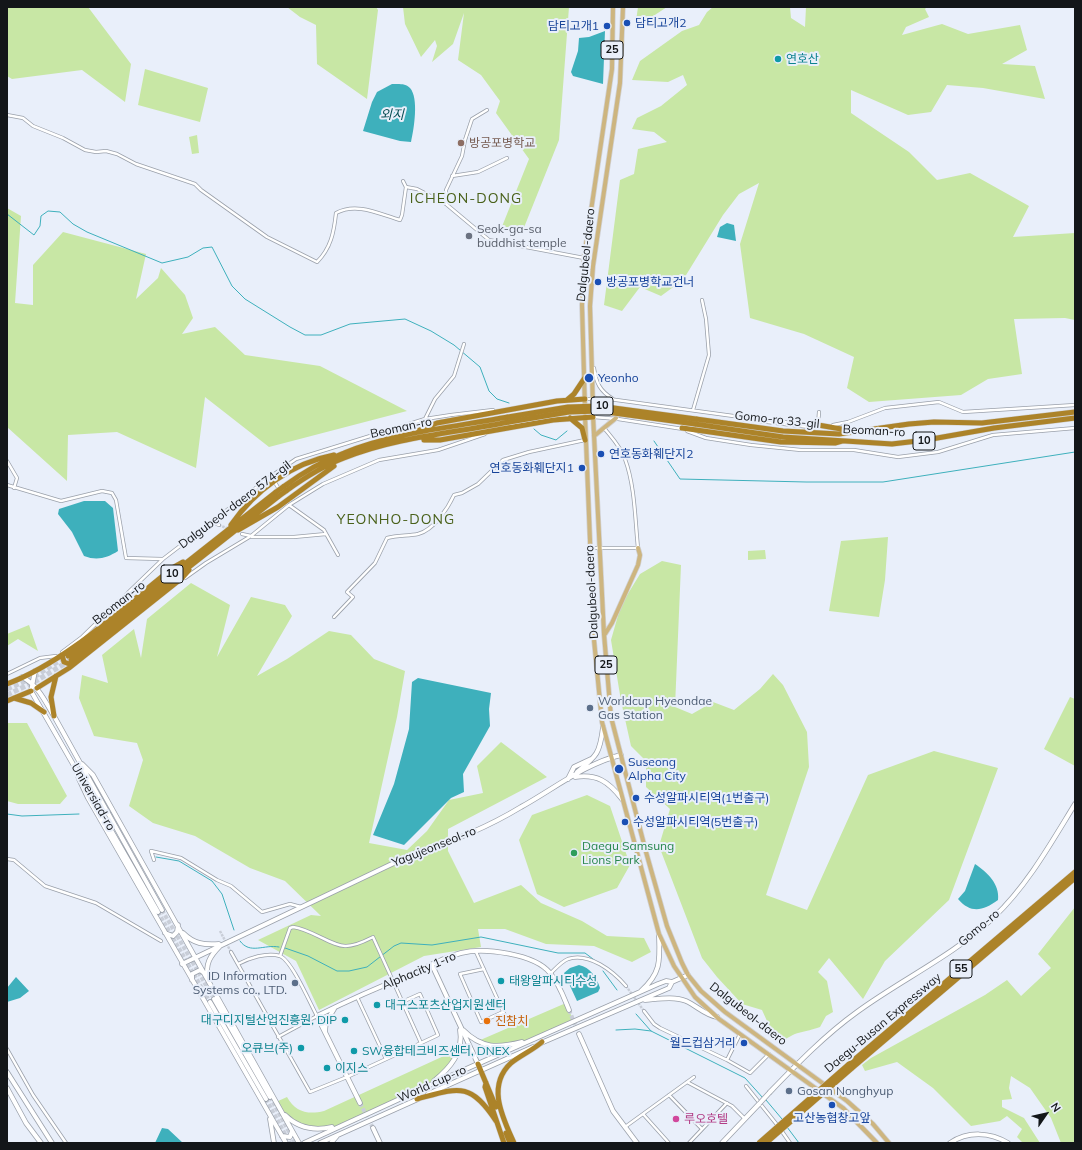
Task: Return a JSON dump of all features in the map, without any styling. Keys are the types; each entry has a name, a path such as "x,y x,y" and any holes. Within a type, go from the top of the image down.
{"highway":[{"path":"567,400 574,394 584,379"},
{"path":"406,438 437,423 567,400 585,399"},
{"name":"Beoman-ro","path":"68,659 308,470 344,455 406,438 508,419 595,411 797,432 839,434 909,424 934,422 982,423 1072,415"},
{"name":"Beoman-ro","path":"695,422 778,436 892,444 909,443 1072,415"},
{"path":"406,438 440,440 570,418 593,417"},
{"path":"570,418 582,428 585,440"},
{"path":"818,425 859,432"},
{"path":"682,428 781,442 835,443 844,440"},
{"path":"229,532 238,514 273,478 322,457 344,455"},
{"path":"229,532 250,525 287,504 344,455"},
{"path":"7,684 35,671 68,659 155,600 182,578 198,557"},
{"path":"37,688 56,676 68,659 174,567 198,557"},
{"path":"54,716 52,698 56,676"},
{"path":"7,701 31,691"},
{"path":"14,698 31,703 44,712"},
{"name":"Daegu-Busan Expressway","path":"766,1143 850,1067 1075,872"},
{"name":"Daegu-Busan Expressway","path":"759,1143 1075,878"},
{"path":"514,1143 499,1105 497,1094 498,1083 505,1070 511,1063 542,1042"},
{"path":"478,1064 488,1085 510,1143"},
{"path":"486,1083 485,1087 504,1143"},
{"path":"417,1099 449,1090 464,1091 481,1100 496,1121"}],"main road":[{"name":"Dalgubeol-daero","path":"613,7 612,69 584,258 582,306 585,440 597,682 603,726 610,757 659,934 681,978 695,997 717,1017 843,1108 858,1121 877,1143"},
{"name":"Dalgubeol-daero","path":"623,7 620,83 593,266 591,349 592,399 604,634 611,717 667,926 688,974 701,991 725,1012 860,1111 889,1143"},
{"path":"594,436 618,419"},
{"path":"604,634 612,623 638,565 640,555 638,548"},
{"path":"31,691 35,671"},
{"name":"Universiad-ro","path":"22,677 32,682 37,688 54,716 82,764 160,911 31,691"},
{"path":"31,691 37,688"},
{"path":"569,778 595,757 601,747 603,726"},
{"name":"Yagujeonseol-ro","path":"221,944 415,853 454,841 521,808 569,778 610,757 620,754"},
{"path":"82,764 96,780 298,1143"},
{"path":"75,766 88,798 286,1143"},
{"path":"569,778 590,776 600,778 612,786 622,799"},
{"name":"Gomo-ro","path":"796,1065 856,1012 950,952 995,917 1024,883 1075,804"},
{"path":"165,932 173,936 177,932 178,925"},
{"path":"180,930 197,943 206,945 221,944"},
{"path":"638,994 653,978 659,966 659,934"},
{"path":"182,964 221,944"},
{"path":"210,983 206,971 208,961 221,944"},
{"name":"Alphacity 1-ro","path":"317,1016 336,1006 457,954 475,951 492,952 518,957 537,963 551,973 557,982 569,1010"},
{"path":"432,965 478,1064"},
{"path":"192,981 192,974 196,971 200,970 204,973"},
{"name":"World cup-ro","path":"304,1143 430,1084 658,984 666,981 672,982 688,974"},
{"name":"World cup-ro","path":"320,1143 542,1042 656,994 669,988 672,982"},
{"path":"656,994 661,986 658,984"},
{"path":"640,1001 669,999 685,1001 710,1016 717,1017"},
{"path":"212,1000 268,1098"},
{"path":"326,1034 326,1022 336,1006"},
{"path":"317,1016 360,1103"},
{"path":"460,1025 474,1039 492,1046 502,1047 534,1039"},
{"path":"430,1084 449,1068 455,1060 460,1044 460,1025"},
{"path":"579,1034 614,1110 624,1127 637,1143"},
{"path":"722,1143 796,1065"},
{"path":"7,1072 52,1143"},
{"path":"7,1088 26,1123 41,1143"},
{"path":"279,1107 290,1120 304,1127 322,1129 338,1126"},
{"path":"269,1114 274,1143"},
{"path":"373,1128 380,1143"},
{"path":"282,1136 290,1137 292,1130"},
{"path":"331,1143 342,1132"},
{"path":"950,1143 963,1136 977,1134 993,1136 1008,1143"}],"street":[{"path":"446,204 446,190 462,156 465,140 472,120 487,110"},
{"path":"7,116 23,118 34,126 63,138 85,150 96,152 106,151 117,154 136,164 195,184 201,190 267,237 317,262 324,255 332,239 336,213 345,208 358,208 400,220 406,187 403,181"},
{"path":"452,176 478,172 507,158"},
{"path":"406,187 417,189 446,204 489,240 584,258"},
{"path":"693,410 709,355 706,319 702,300"},
{"path":"425,419 435,399 454,376 464,344"},
{"path":"591,349 596,383 605,394 615,400"},
{"name":"Gomo-ro 33-gil","path":"585,399 615,400 732,416 818,425 841,424 890,407 939,402 963,412 1075,405"},
{"path":"618,419 614,409 614,404 620,401"},
{"path":"630,420 635,417 640,406 644,404"},
{"name":"Dalgubeol-daero 574-gil","path":"7,674 40,658 56,656 82,637 163,559 303,457 425,419 451,414 518,408"},
{"path":"818,425 819,412"},
{"path":"593,417 630,420 682,428 706,438 751,445 801,450 854,450 898,457 938,452 993,435 1075,428"},
{"path":"590,548 638,548 630,482 625,459 618,446 604,428"},
{"path":"155,600 206,563 251,536 287,504 324,484 379,460 438,450 495,430"},
{"path":"334,616 353,597 347,592 375,563 387,538 403,534 420,534 435,523 448,509 454,495 462,493 478,484 503,460 529,452 585,440"},
{"path":"7,461 17,478 14,488"},
{"path":"273,478 287,504 326,534 338,555"},
{"path":"7,485 61,501 102,491 112,493 116,500 126,558 163,559"},
{"path":"212,522 219,525"},
{"path":"242,534 251,536 294,537 326,534"},
{"path":"154,860 151,851 182,858 217,880 231,886 262,912 290,904 301,907"},
{"path":"7,859 14,860 46,886 96,903 161,941"},
{"path":"280,956 290,928 293,927 318,934 340,946 358,944 373,937 392,982 421,1043"},
{"path":"475,951 507,1020"},
{"path":"231,952 310,1092 347,1077 438,1035 420,994 402,1002"},
{"path":"238,964 262,956 280,956 288,963 317,1016 278,1037"},
{"path":"551,973 563,962 581,958 612,971 626,986"},
{"path":"484,969 460,974 481,1022 503,1012"},
{"path":"357,997 386,1059"},
{"path":"644,1011 654,1024 660,1028 727,1060 750,1073 770,1054"},
{"path":"727,1060 740,1034"},
{"path":"7,1049 33,1095 66,1143"},
{"path":"624,1127 694,1077"},
{"path":"687,1082 732,1106 745,1119"},
{"path":"746,1086 790,1143"},
{"path":"669,1095 702,1129"},
{"path":"689,1143 727,1103"},
{"path":"643,1114 669,1143"}],"green space":[{"path":"7,7 88,7 131,64 125,102 82,70 12,79 7,76"},
{"path":"287,7 376,7 378,10 367,99 317,64 316,25 300,17"},
{"path":"403,7 569,7 559,140 523,230 501,229 529,159 496,113 500,101 481,75 458,60 464,13 453,44 432,62 437,46 435,40 421,57 405,24"},
{"path":"638,7 667,7 635,28"},
{"path":"713,7 790,7 791,18 805,27 806,7 927,7 925,9 929,17 906,27 902,35 942,24 968,34 1020,25 1027,50 1002,64 1035,66 1045,99 983,88 947,85 931,112 908,115 851,90 851,113 909,152 937,180 970,173 1029,206 1013,237 1075,233 1075,320 1065,318 1014,319 1022,374 988,379 961,395 869,402 847,388 854,357 804,334 750,318 740,244 759,183 739,194 723,215 683,280 661,296 640,287 622,311 604,305 620,180 634,174 638,149 667,142 654,132 632,129 637,118 661,106 687,85 683,75 668,82 632,80 640,61 682,31 699,25 707,12"},
{"path":"145,69 208,88 200,122 138,105"},
{"path":"197,135 199,153 192,154 189,137"},
{"path":"7,208 21,216 15,303 33,305 33,265 63,232 146,254 136,299 158,278 161,268 185,295 193,318 182,334 215,327 245,355 320,366 407,411 269,447 205,397 196,468 117,432 68,435 67,481 7,427"},
{"path":"888,537 885,580 879,617 829,611 841,541"},
{"path":"765,550 766,559 748,560 748,551"},
{"path":"662,561 681,565 675,707 692,714 713,702 734,710 760,689 773,674 783,685 807,732 809,767 766,895 807,910 868,775 934,751 998,768 949,900 885,961 863,999 829,958 818,972 827,981 833,1012 826,1016 820,1027 797,1033 783,1041 772,1032 762,1010 742,1004 702,958 659,846 670,809 646,787 646,761 631,746 621,701 611,640 621,605 640,574"},
{"path":"191,583 230,605 217,657 251,597 285,605 292,616 257,676 287,659 329,631 351,635 374,659 405,671 397,717 369,843 407,850 427,831 449,800 483,793 477,766 501,742 547,777 448,829 448,851 474,903 521,885 541,903 582,921 607,936 644,938 651,952 632,962 594,946 546,944 505,929 478,929 481,947 424,956 319,1010 296,961 258,940 311,915 321,916 285,881 250,868 195,836 153,823 129,806 143,760 137,743 94,736 79,698 82,675 108,683 102,655 134,629 141,658 147,619"},
{"path":"29,625 38,651 18,639 7,646 7,634"},
{"path":"1070,697 1075,699 1075,766 1044,749"},
{"path":"7,723 27,723 67,796 60,804 18,804 7,801"},
{"name":"Daegu Samsung Lions Park","path":"587,795 610,806 630,865 617,888 564,907 537,894 519,840 532,815"},
{"path":"1075,907 1075,1143 1061,1143 1051,1118 1030,1088 1011,1076 1009,1088 1012,1099 1002,1100 1002,1107 1024,1118 1040,1143 1023,1143 1017,1137 1022,1129 1007,1116 1000,1121 971,1126 933,1088 897,1062 865,1071 862,1065 871,1058 985,995 1007,980 1021,996 1051,968 1038,954"},
{"path":"566,1003 574,1022 534,1039 502,1047 478,1041"},
{"path":"459,1049 455,1060 430,1085 338,1126 319,1128 303,1125 289,1117 276,1102 287,1097 294,1106 302,1111 313,1113 324,1111"}],"water":[{"path":"605,31 603,84 573,76 571,72 578,51 579,38 589,37"},
{"name":"외지","path":"392,84 406,85 413,93 415,114 411,142 400,141 363,131 372,102 377,92"},
{"path":"727,223 734,225 736,241 717,237 720,227"},
{"path":"84,501 105,501 113,508 118,551 102,558 89,558 84,556 72,532 58,514 59,509"},
{"path":"418,678 491,693 489,709 490,726 463,774 464,792 451,798 404,845 373,835 394,784 409,729 412,682"},
{"path":"975,864 992,879 997,889 998,900 987,907 972,909 958,899 965,891"},
{"path":"579,965 590,971 597,980 600,988 598,992 577,1001 564,973 570,968"},
{"path":"16,977 29,991 20,998 7,1002 7,988"},
{"path":"162,1128 168,1129 183,1143 155,1143"}],"waterway":[{"path":"7,214 34,235 40,226 41,216 48,211 60,212 73,224 87,232 162,263 188,257 203,248 212,247 232,286 245,299 305,335 321,335 350,324 405,319 431,331 454,345 480,367 489,391 497,399 509,403"},
{"path":"534,429 541,435 556,440 567,431"},
{"path":"654,441 680,479 883,482 1075,452"},
{"path":"7,814 22,816 79,814"},
{"path":"156,857 179,861 212,881 222,894 234,930"},
{"path":"285,948 308,956 337,971 349,971 367,967 394,946 401,943 432,945 481,937 558,953 585,953 597,962"},
{"path":"240,941 244,945 253,948 273,946 279,947"},
{"path":"603,971 617,990"},
{"path":"636,1014 651,1031 745,1078 763,1098"},
{"path":"616,1030 635,1029 651,1031"},
{"path":"766,1100 782,1119"},
{"path":"787,1127 799,1143"}],"tunnel":[{"path":"219,525 229,529"},
{"path":"7,689 34,677 65,657"},
{"path":"7,695 36,681 69,661"},
{"path":"162,910 214,999"},
{"path":"158,912 210,1002"},
{"path":"220,931 231,952"},
{"path":"626,986 644,1011"},
{"path":"569,1010 579,1034"},
{"path":"270,1097 295,1143"},
{"path":"266,1099 290,1143"},
{"path":"360,1103 373,1128"}],"place":[{"name":"담티고개2","path":"627,23"},
{"name":"담티고개1","path":"607,26"},
{"name":"연호산","path":"778,59"},
{"name":"방공포병학교","path":"461,143"},
{"name":"Seok-ga-sa buddhist temple","path":"469,236"},
{"name":"방공포병학교건너","path":"598,282"},
{"name":"Yeonho","path":"589,378"},
{"name":"연호동화훼단지2","path":"601,454"},
{"name":"연호동화훼단지1","path":"582,468"},
{"name":"Worldcup Hyeondae Gas Station","path":"590,708"},
{"name":"Suseong Alpha City","path":"619,769"},
{"name":"수성알파시티역(1번출구)","path":"636,798"},
{"name":"수성알파시티역(5번출구)","path":"625,822"},
{"name":"Daegu Samsung Lions Park","path":"574,853"},
{"name":"태왕알파시티수성","path":"501,981"},
{"name":"ID Information Systems co., LTD.","path":"295,983"},
{"name":"대구스포츠산업지원센터","path":"377,1005"},
{"name":"대구디지털산업진흥원, DIP","path":"345,1020"},
{"name":"진참치","path":"487,1021"},
{"name":"월드컵삼거리","path":"744,1043"},
{"name":"오큐브(주)","path":"301,1048"},
{"name":"SW융합테크비즈센터, DNEX","path":"354,1051"},
{"name":"이지스","path":"327,1068"},
{"name":"Gosan Nonghyup","path":"789,1091"},
{"name":"고산농협창고앞","path":"832,1105"},
{"name":"루오호텔","path":"676,1119"}],"district":[{"name":"ICHEON-DONG","path":"466,199"},
{"name":"YEONHO-DONG","path":"396,520"}]}
